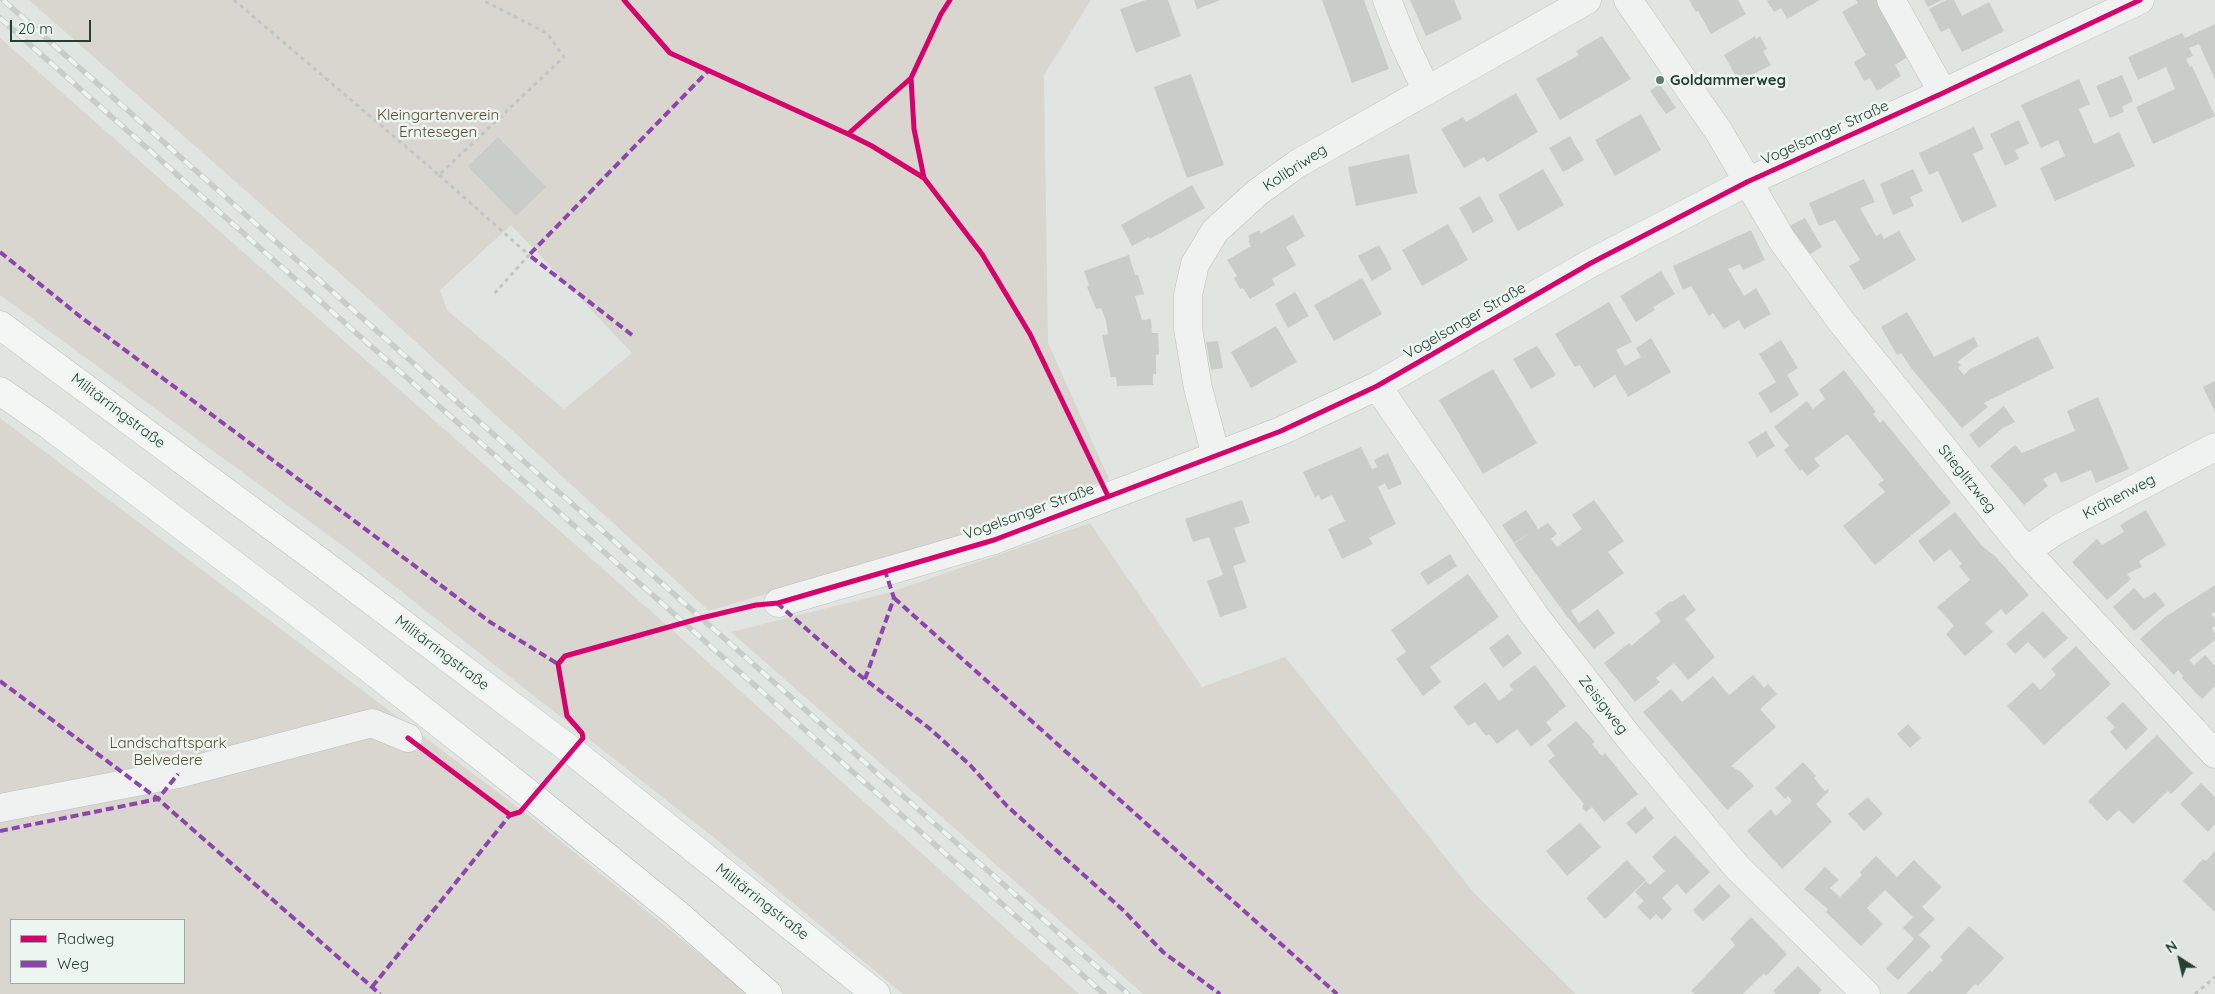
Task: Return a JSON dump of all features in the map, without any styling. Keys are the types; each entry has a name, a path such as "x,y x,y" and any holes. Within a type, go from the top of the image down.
{"main road":[{"name":"Militärringstraße","path":"0,325 316,558 572,751 876,994"},
{"path":"0,391 49,425 332,639 533,796 676,913 768,994"}],"street":[{"path":"1387,0 1426,90"},
{"name":"Kolibriweg","path":"1216,456 1198,388 1188,329 1188,295 1195,264 1216,231 1258,192 1297,164 1587,0"},
{"path":"1628,0 1719,132 1747,182"},
{"path":"1891,0 1943,93"},
{"name":"Vogelsanger Straße","path":"778,603 994,540 1281,431 1377,386 1591,263 1747,182 1943,93 2132,2"},
{"name":"Stieglitzweg","path":"1747,182 1782,240 1840,320 2026,551 2215,754"},
{"name":"Zeisigweg","path":"1377,386 1535,616 1631,740 1736,866 1866,994"},
{"name":"Krähenweg","path":"2026,551 2058,529 2215,447"},
{"path":"0,808 178,774 372,722 408,738"}],"path":[{"path":"234,0 439,175 529,255 493,295"},
{"path":"439,175 564,57 547,33 482,0"},
{"path":"2196,994 2215,977"}],"green space":[{"name":"Kleingartenverein Erntesegen","path":"29,0 1091,0 1044,75 1048,343 1109,479 991,526 709,611 370,300","holes":["511,225 632,353 564,409 447,310 440,290"]},
{"path":"0,38 662,621 1079,994 903,994 717,840 350,551 0,295"},
{"name":"Landschaftspark Belvedere","path":"0,418 528,815 749,994 0,994"},
{"path":"1090,523 1202,687 1285,657 1474,893 1576,994 1143,994 731,632 891,592"}],"building":[{"path":"1146,0 1168,0 1181,36 1136,53 1120,9"},
{"path":"1194,0 1221,0 1197,9"},
{"path":"1322,0 1364,0 1389,69 1352,83"},
{"path":"1410,0 1454,0 1462,19 1426,36"},
{"path":"1689,0 1738,0 1746,14 1711,34 1698,11 1696,12"},
{"path":"1820,0 1787,19 1781,8 1774,12 1767,1"},
{"path":"1856,0 1878,0 1909,56 1895,65 1901,76 1877,91 1870,78 1864,81 1854,62 1866,55 1842,12 1858,3"},
{"path":"1924,0 1942,0 1928,7"},
{"path":"1946,0 1954,0 1962,16 1989,2 2004,31 1962,52 1949,28 1941,32 1929,9"},
{"path":"2215,24 2215,79 2199,44 2189,48 2193,56 2186,59 2190,67 2192,66 2215,116 2153,144 2136,107 2175,89 2166,67 2138,80 2128,57 2182,33 2185,38"},
{"path":"1602,36 1631,79 1560,120 1536,79 1579,55 1576,51"},
{"path":"1755,36 1756,39 1760,36 1767,49 1763,51 1771,65 1739,82 1724,55"},
{"path":"1191,74 1224,165 1187,178 1154,87"},
{"path":"2122,75 2133,101 2122,107 2124,112 2110,118 2096,86"},
{"path":"2079,79 2090,104 2079,109 2094,144 2119,132 2135,166 2055,201 2040,168 2065,156 2058,140 2041,148 2021,105"},
{"path":"1660,84 1676,108 1666,114 1650,91"},
{"path":"1516,93 1538,132 1487,162 1484,157 1464,168 1441,129 1463,117 1466,122"},
{"path":"1641,114 1661,150 1615,176 1595,140"},
{"path":"2019,120 2029,144 2015,150 2019,159 2005,166 1990,134"},
{"path":"1974,127 1984,149 1973,154 1997,206 1962,223 1938,171 1929,175 1919,153"},
{"path":"1570,136 1584,160 1563,172 1549,148"},
{"path":"498,137 546,187 516,216 468,166"},
{"path":"1409,154 1417,193 1356,206 1348,167"},
{"path":"1543,169 1564,205 1518,231 1498,195"},
{"path":"1913,169 1923,191 1910,197 1914,206 1893,215 1880,184"},
{"path":"1864,179 1875,202 1860,208 1876,236 1881,233 1884,239 1899,231 1916,260 1864,290 1849,266 1860,260 1835,220 1819,226 1809,203"},
{"path":"1192,185 1205,208 1150,239 1149,237 1132,246 1121,225"},
{"path":"1480,196 1494,221 1473,233 1459,208"},
{"path":"1293,215 1305,236 1286,247 1296,265 1272,279 1275,285 1250,299 1243,288 1240,289 1234,278 1237,276 1227,260 1251,246 1248,236 1259,230 1261,233"},
{"path":"1805,218 1822,247 1807,256 1789,226"},
{"path":"1448,224 1468,260 1422,286 1402,250"},
{"path":"1751,230 1765,260 1743,270 1740,264 1728,269 1744,296 1756,288 1771,314 1744,329 1739,320 1724,329 1713,313 1709,316 1691,286 1683,290 1673,266"},
{"path":"1379,245 1392,269 1372,281 1358,256"},
{"path":"1129,255 1135,275 1138,275 1144,294 1135,296 1142,320 1151,319 1152,333 1158,333 1159,354 1156,355 1156,374 1153,374 1153,385 1117,386 1116,377 1111,377 1102,335 1108,334 1106,321 1101,308 1096,309 1087,287 1089,285 1084,271"},
{"path":"1661,271 1675,294 1653,307 1655,310 1636,322 1620,296"},
{"path":"1362,278 1382,314 1334,341 1314,305"},
{"path":"1295,292 1309,316 1288,328 1275,304"},
{"path":"1609,302 1632,342 1616,350 1625,366 1641,357 1636,348 1651,338 1671,372 1628,397 1615,375 1594,388 1580,365 1575,367 1555,334"},
{"path":"1907,312 1934,357 1974,337 1978,346 1957,362 1961,365 1958,368 1964,375 1970,369 2038,336 2054,368 1984,403 1988,407 1962,428 1911,368 1901,353 1897,355 1881,327"},
{"path":"1276,326 1297,362 1251,388 1231,352"},
{"path":"1781,340 1798,368 1787,375 1799,395 1771,413 1758,393 1776,382 1759,354"},
{"path":"1218,341 1223,368 1211,370 1206,342"},
{"path":"1537,346 1556,375 1531,389 1513,359"},
{"path":"1493,369 1537,443 1483,474 1439,400"},
{"path":"1844,370 1876,412 1873,414 1880,423 1883,420 1951,503 1875,565 1843,526 1885,492 1878,484 1884,480 1847,434 1814,459 1820,466 1807,476 1802,469 1800,471 1784,450 1789,446 1774,427 1807,401 1813,409 1825,399 1819,390"},
{"path":"2215,381 2215,412 2203,387"},
{"path":"2098,397 2129,469 2096,483 2091,470 2061,483 2056,472 2043,479 2048,486 2024,505 1990,466 2015,445 2022,453 2075,431 2067,411"},
{"path":"2004,406 2015,422 2003,428 1979,448 1969,435"},
{"path":"1766,431 1775,446 1757,457 1748,442"},
{"path":"1361,447 1372,469 1377,467 1374,460 1388,453 1402,484 1388,490 1385,483 1378,487 1396,524 1369,538 1373,544 1342,559 1328,529 1345,521 1332,495 1321,500 1319,495 1315,497 1303,472"},
{"path":"1242,500 1250,523 1234,528 1246,562 1233,566 1247,608 1220,617 1207,581 1223,575 1209,537 1193,542 1185,519"},
{"path":"1594,500 1624,541 1608,552 1624,573 1571,611 1579,623 1598,609 1615,633 1594,649 1566,615 1514,544 1533,531 1514,543 1502,525 1526,510 1538,529 1548,523 1557,534 1551,539 1557,547 1582,529 1572,515"},
{"path":"2146,510 2166,545 2139,561 2142,567 2127,574 2131,579 2107,600 2072,562 2097,539 2102,545 2124,532 2120,525"},
{"path":"1955,512 1982,546 1996,557 2029,595 2006,615 2001,609 1985,623 1993,632 1965,656 1946,634 1954,626 1937,607 1970,580 1959,566 1962,564 1950,549 1934,562 1918,541"},
{"path":"1450,554 1457,566 1428,585 1420,573"},
{"path":"1468,574 1499,617 1430,667 1441,682 1423,696 1396,659 1406,652 1391,630"},
{"path":"2215,585 2215,612 2211,614 2215,619 2215,626 2212,628 2215,640 2189,660 2194,665 2205,655 2215,666 2215,686 2202,699 2182,678 2183,676 2178,670 2174,675 2140,639 2165,617"},
{"path":"2134,588 2144,599 2155,592 2165,605 2134,631 2113,607"},
{"path":"1684,594 1696,610 1685,619 1715,657 1688,680 1674,663 1656,678 1660,682 1635,702 1604,663 1629,643 1631,646 1661,621 1655,613"},
{"path":"2043,611 2068,638 2044,659 2028,642 2015,654 2006,644"},
{"path":"1508,634 1522,653 1503,668 1489,648"},
{"path":"2076,646 2111,684 2044,745 2007,706 2033,682 2040,690 2056,675 2051,669"},
{"path":"1535,665 1566,706 1546,722 1552,730 1531,747 1517,729 1497,744 1489,734 1486,736 1475,722 1468,726 1453,707 1485,682 1499,701 1513,690 1509,685"},
{"path":"1753,675 1764,688 1768,684 1777,694 1760,709 1776,727 1731,766 1741,772 1754,786 1727,810 1643,712 1671,689 1682,702 1713,676 1729,695"},
{"path":"2123,702 2148,729 2126,750 2110,732 2115,727 2106,718"},
{"path":"1576,721 1595,742 1592,744 1602,756 1605,753 1638,794 1604,822 1592,807 1586,812 1582,807 1584,804 1548,761 1555,756 1547,745"},
{"path":"1908,724 1921,738 1910,748 1897,734"},
{"path":"2157,735 2193,773 2171,794 2168,791 2133,824 2119,810 2107,821 2088,801"},
{"path":"1803,762 1816,776 1814,778 1825,791 1828,789 1829,791 1816,804 1832,822 1782,869 1747,831 1771,809 1776,816 1792,801 1788,796 1785,799 1775,788"},
{"path":"2201,783 2215,797 2215,824 2208,832 2180,804"},
{"path":"1868,797 1883,814 1864,831 1848,814"},
{"path":"1645,807 1654,818 1636,834 1626,823"},
{"path":"1580,823 1601,847 1567,876 1546,851"},
{"path":"1675,835 1710,872 1686,894 1677,884 1662,898 1672,909 1662,920 1656,914 1650,920 1637,907 1644,901 1635,892 1646,881 1650,885 1665,871 1652,857"},
{"path":"2215,851 2215,912 2183,881 2203,859 2206,861"},
{"path":"1876,856 1897,877 1914,860 1942,887 1922,907 1935,919 1919,935 1931,946 1898,980 1886,969 1914,939 1903,928 1913,917 1885,890 1867,908 1883,924 1861,946 1826,912 1828,909 1804,889 1825,867 1839,880 1830,888 1840,897 1862,875 1860,872"},
{"path":"1627,860 1646,880 1605,919 1586,898"},
{"path":"1719,884 1731,896 1703,921 1693,910"},
{"path":"1751,917 1787,954 1766,976 1764,973 1743,994 1695,994 1691,991 1735,945 1730,939"},
{"path":"1969,926 2004,958 1978,986 1975,984 1966,994 1907,994 1930,970 1932,972 1943,960 1940,957"},
{"path":"1798,966 1822,990 1818,994 1776,994 1773,991"}],"railway":[{"path":"3,0 1128,994"},
{"path":"0,18 1104,994"}],"marked path":[{"path":"632,335 529,255 709,70"},
{"path":"0,252 82,318 490,622 558,664"},
{"path":"865,679 894,598 885,571"},
{"path":"894,598 1337,994"},
{"path":"777,603 854,671 929,728 970,765 1007,806 1124,911 1163,952 1220,994"},
{"path":"0,681 158,799 380,994"},
{"path":"0,831 158,799 178,774"},
{"path":"372,987 510,815"}],"cycle path":[{"path":"624,0 670,53 848,134 872,146 924,178 982,254 1030,334 1108,496"},
{"path":"848,134 911,78 941,14 950,0"},
{"path":"408,738 510,815 520,812 583,738 582,733 567,716 558,664 565,656 701,618 756,605 778,603 994,540 1281,431 1377,386 1591,263 1747,182 1943,93 2140,0"},
{"path":"911,78 914,129 924,178"}],"place":[{"name":"Goldammerweg","path":"1660,80"}]}
